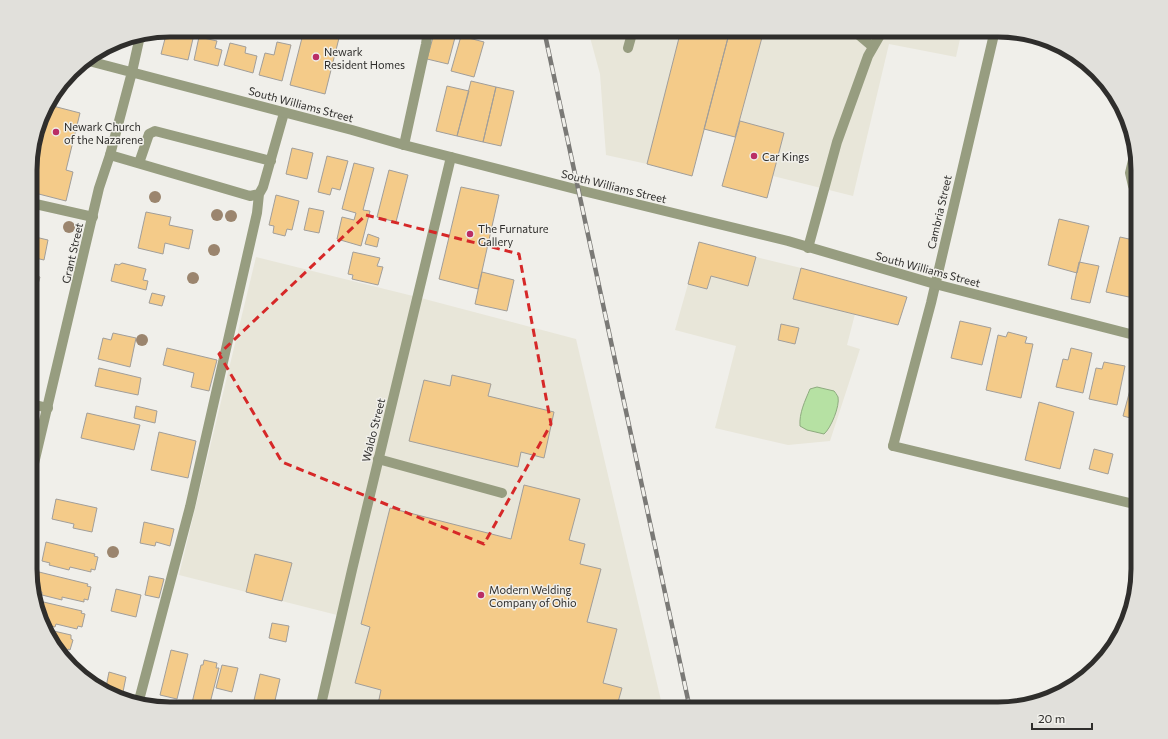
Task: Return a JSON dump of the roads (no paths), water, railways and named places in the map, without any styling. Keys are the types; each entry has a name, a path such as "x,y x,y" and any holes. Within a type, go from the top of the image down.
{"street":[{"path":"404,145 427,37"},
{"path":"628,48 631,37"},
{"path":"862,37 873,47"},
{"path":"808,248 837,142 868,56 879,37"},
{"name":"Cambria Street","path":"993,37 935,284 893,446 1131,503"},
{"name":"Grant Street","path":"37,452 99,188 110,155 139,41"},
{"name":"South Williams Street","path":"92,62 404,145 788,242 935,284 1131,334"},
{"path":"140,698 190,507 257,213 259,194 263,187 284,113"},
{"path":"139,163 149,134 155,131 271,161"},
{"path":"110,155 250,196 259,194"},
{"name":"Waldo Street","path":"322,702 378,459 451,157"},
{"path":"37,204 93,217"},
{"path":"37,405 48,408"},
{"path":"378,459 502,493"}],"railway":[{"path":"546,37 688,702"}],"place":[{"name":"Newark Resident Homes","path":"316,57"},
{"name":"Newark Church of the Nazarene","path":"56,132"},
{"name":"Car Kings","path":"754,156"},
{"name":"The Furnature Gallery","path":"470,234"},
{"name":"Modern Welding Company of Ohio","path":"481,595"}]}
